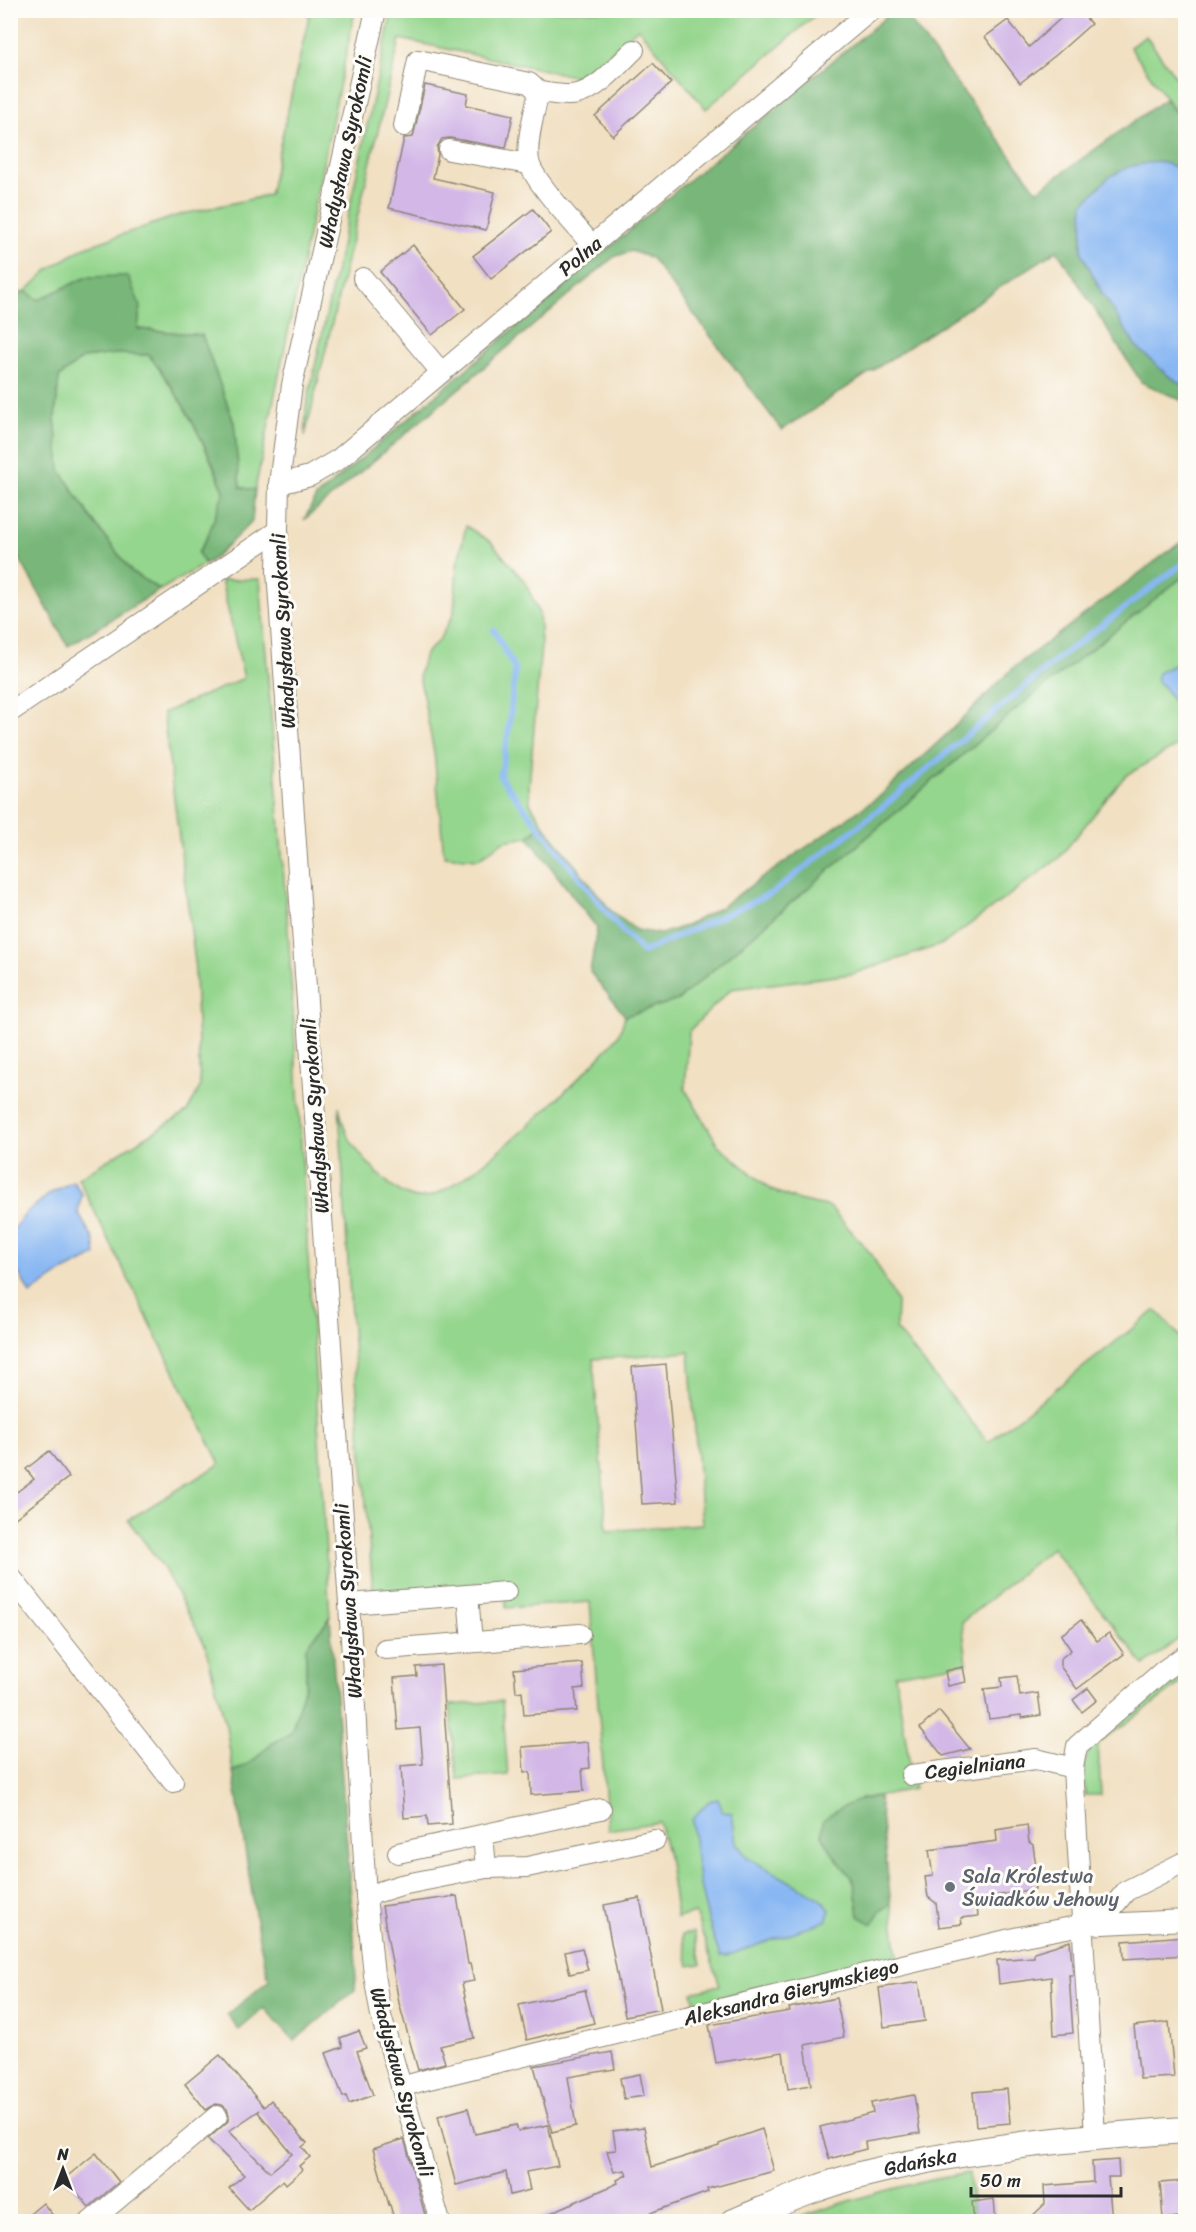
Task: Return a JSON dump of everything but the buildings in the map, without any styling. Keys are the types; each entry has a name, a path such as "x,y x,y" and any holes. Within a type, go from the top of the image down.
{"main road":[{"name":"Gdańska","path":"734,2222 826,2186 870,2172 955,2154 1095,2136 1185,2130"}],"street":[{"name":"Władysława Syrokomli","path":"376,10 292,385 279,483 277,531 281,623 349,1604 366,1896 374,1975 381,2016 440,2222"},
{"name":"Polna","path":"279,483 310,476 339,459 861,14"},
{"path":"404,126 418,60 529,83 539,92 562,95 578,94 592,88 633,51"},
{"path":"539,92 529,144 529,164 538,180 592,245"},
{"path":"449,150 529,164"},
{"path":"363,278 441,372"},
{"path":"10,712 277,531"},
{"path":"10,1576 173,1782"},
{"path":"349,1604 506,1592"},
{"path":"468,1595 472,1642"},
{"path":"385,1649 580,1634"},
{"path":"1095,2136 1073,1768 1077,1746 1163,1671 1185,1655"},
{"name":"Cegielniana","path":"911,1775 1036,1759 1073,1768"},
{"path":"398,1853 602,1809"},
{"path":"483,1835 486,1868"},
{"path":"366,1896 401,1885 486,1868 527,1867 655,1840"},
{"path":"1082,1925 1112,1908 1126,1891 1185,1861"},
{"name":"Aleksandra Gierymskiego","path":"401,2087 1019,1936 1082,1925 1185,1920"},
{"path":"90,2222 217,2115"}],"green space":[{"path":"310,11 355,11 255,490 240,488 234,423 202,335 138,329 140,305 87,277 38,300 26,291 49,269 83,248 179,215 269,195"},
{"path":"392,11 820,11 706,109 638,28 582,78 400,39 305,436 306,408"},
{"path":"893,11 903,11 1037,191 1165,99 1185,125 1185,170 1157,161 1083,204 1082,253 1102,293 1167,375 1185,386 1185,402 1141,382 1057,250 782,430 651,258 631,251 614,257 304,520 316,497 684,184"},
{"path":"1146,36 1185,90 1185,125 1130,47"},
{"path":"128,276 140,305 138,329 202,335 234,423 240,487 255,490 252,521 216,557 205,564 198,553 208,536 224,491 201,438 182,404 149,355 115,354 83,358 59,377 55,418 60,470 95,524 132,572 160,590 68,646 11,543 11,296 26,291 38,300 87,277"},
{"path":"115,354 149,355 192,421 224,492 208,536 198,553 205,564 160,590 132,572 95,524 60,470 55,418 59,377 83,358"},
{"path":"466,526 491,542 525,582 539,613 541,645 529,787 530,803 543,824 528,837 504,841 478,859 444,856 434,752 419,675 425,654 439,640 454,613 457,566"},
{"path":"1185,539 1185,575 1016,709 678,1000 625,1016 590,972 597,928 528,837 543,824 611,911 636,930 661,934 688,925 719,908 881,795 1013,668"},
{"path":"1185,575 1185,741 1125,776 1058,859 943,944 852,974 731,989 689,1031 685,1089 718,1145 771,1190 798,1200 830,1207 872,1255 897,1302 896,1329 988,1442 1156,1310 1183,1340 1185,1338 1185,1634 1144,1665 1052,1548 962,1622 967,1663 895,1675 914,1789 860,1799 833,1854 854,1881 859,1916 880,1911 891,1904 898,1957 695,2004 692,1992 720,1985 695,1913 677,1918 668,1856 659,1822 608,1830 590,1602 506,1608 505,1582 373,1592 351,1316 339,1106 346,1132 351,1141 367,1162 387,1182 398,1190 418,1198 436,1194 491,1158 553,1103 603,1054 617,1037 625,1016 678,1000 1016,709","holes":["689,1352 702,1524 607,1531 593,1359"]},
{"path":"260,579 288,929 330,1618 306,1647 306,1682 291,1733 268,1746 253,1761 233,1772 226,1726 205,1645 163,1567 128,1520 220,1464 78,1178 187,1112 200,1087 194,954 163,713 244,678 221,580"},
{"path":"330,1618 356,1965 355,1990 294,2041 264,2008 239,2030 227,2015 269,1980 259,1939 233,1772 253,1761 268,1746 291,1733 306,1682 306,1647"},
{"path":"1183,1665 1185,1680 1098,1744 1101,1795 1085,1795 1084,1764 1092,1741"},
{"path":"502,1701 508,1775 457,1779 450,1705"},
{"path":"879,1796 891,1904 880,1911 872,1924 859,1916 854,1881 833,1854 822,1835 823,1820 830,1815 849,1804"},
{"path":"694,1932 701,1964 689,1966 682,1935"},
{"path":"969,2173 974,2221 791,2221 879,2192"}],"water":[{"path":"1157,161 1185,170 1185,386 1167,375 1135,345 1102,293 1082,253 1083,204 1109,177 1128,167"},
{"path":"1174,665 1185,668 1186,696 1174,703 1156,680 1158,673"},
{"path":"73,1181 82,1194 78,1213 94,1240 96,1255 64,1271 30,1294 11,1258 11,1232 27,1212 51,1193"},
{"path":"718,1799 723,1812 732,1813 736,1843 748,1858 821,1899 830,1910 826,1921 726,1956 720,1956 701,1888 692,1819 709,1801"}],"waterway":[{"path":"494,630 515,670 508,734 500,777 617,925 643,952 772,893 885,805 1055,661 1186,561"}],"place":[{"name":"Sala Królestwa Świadków Jehowy","path":"950,1887"}]}
